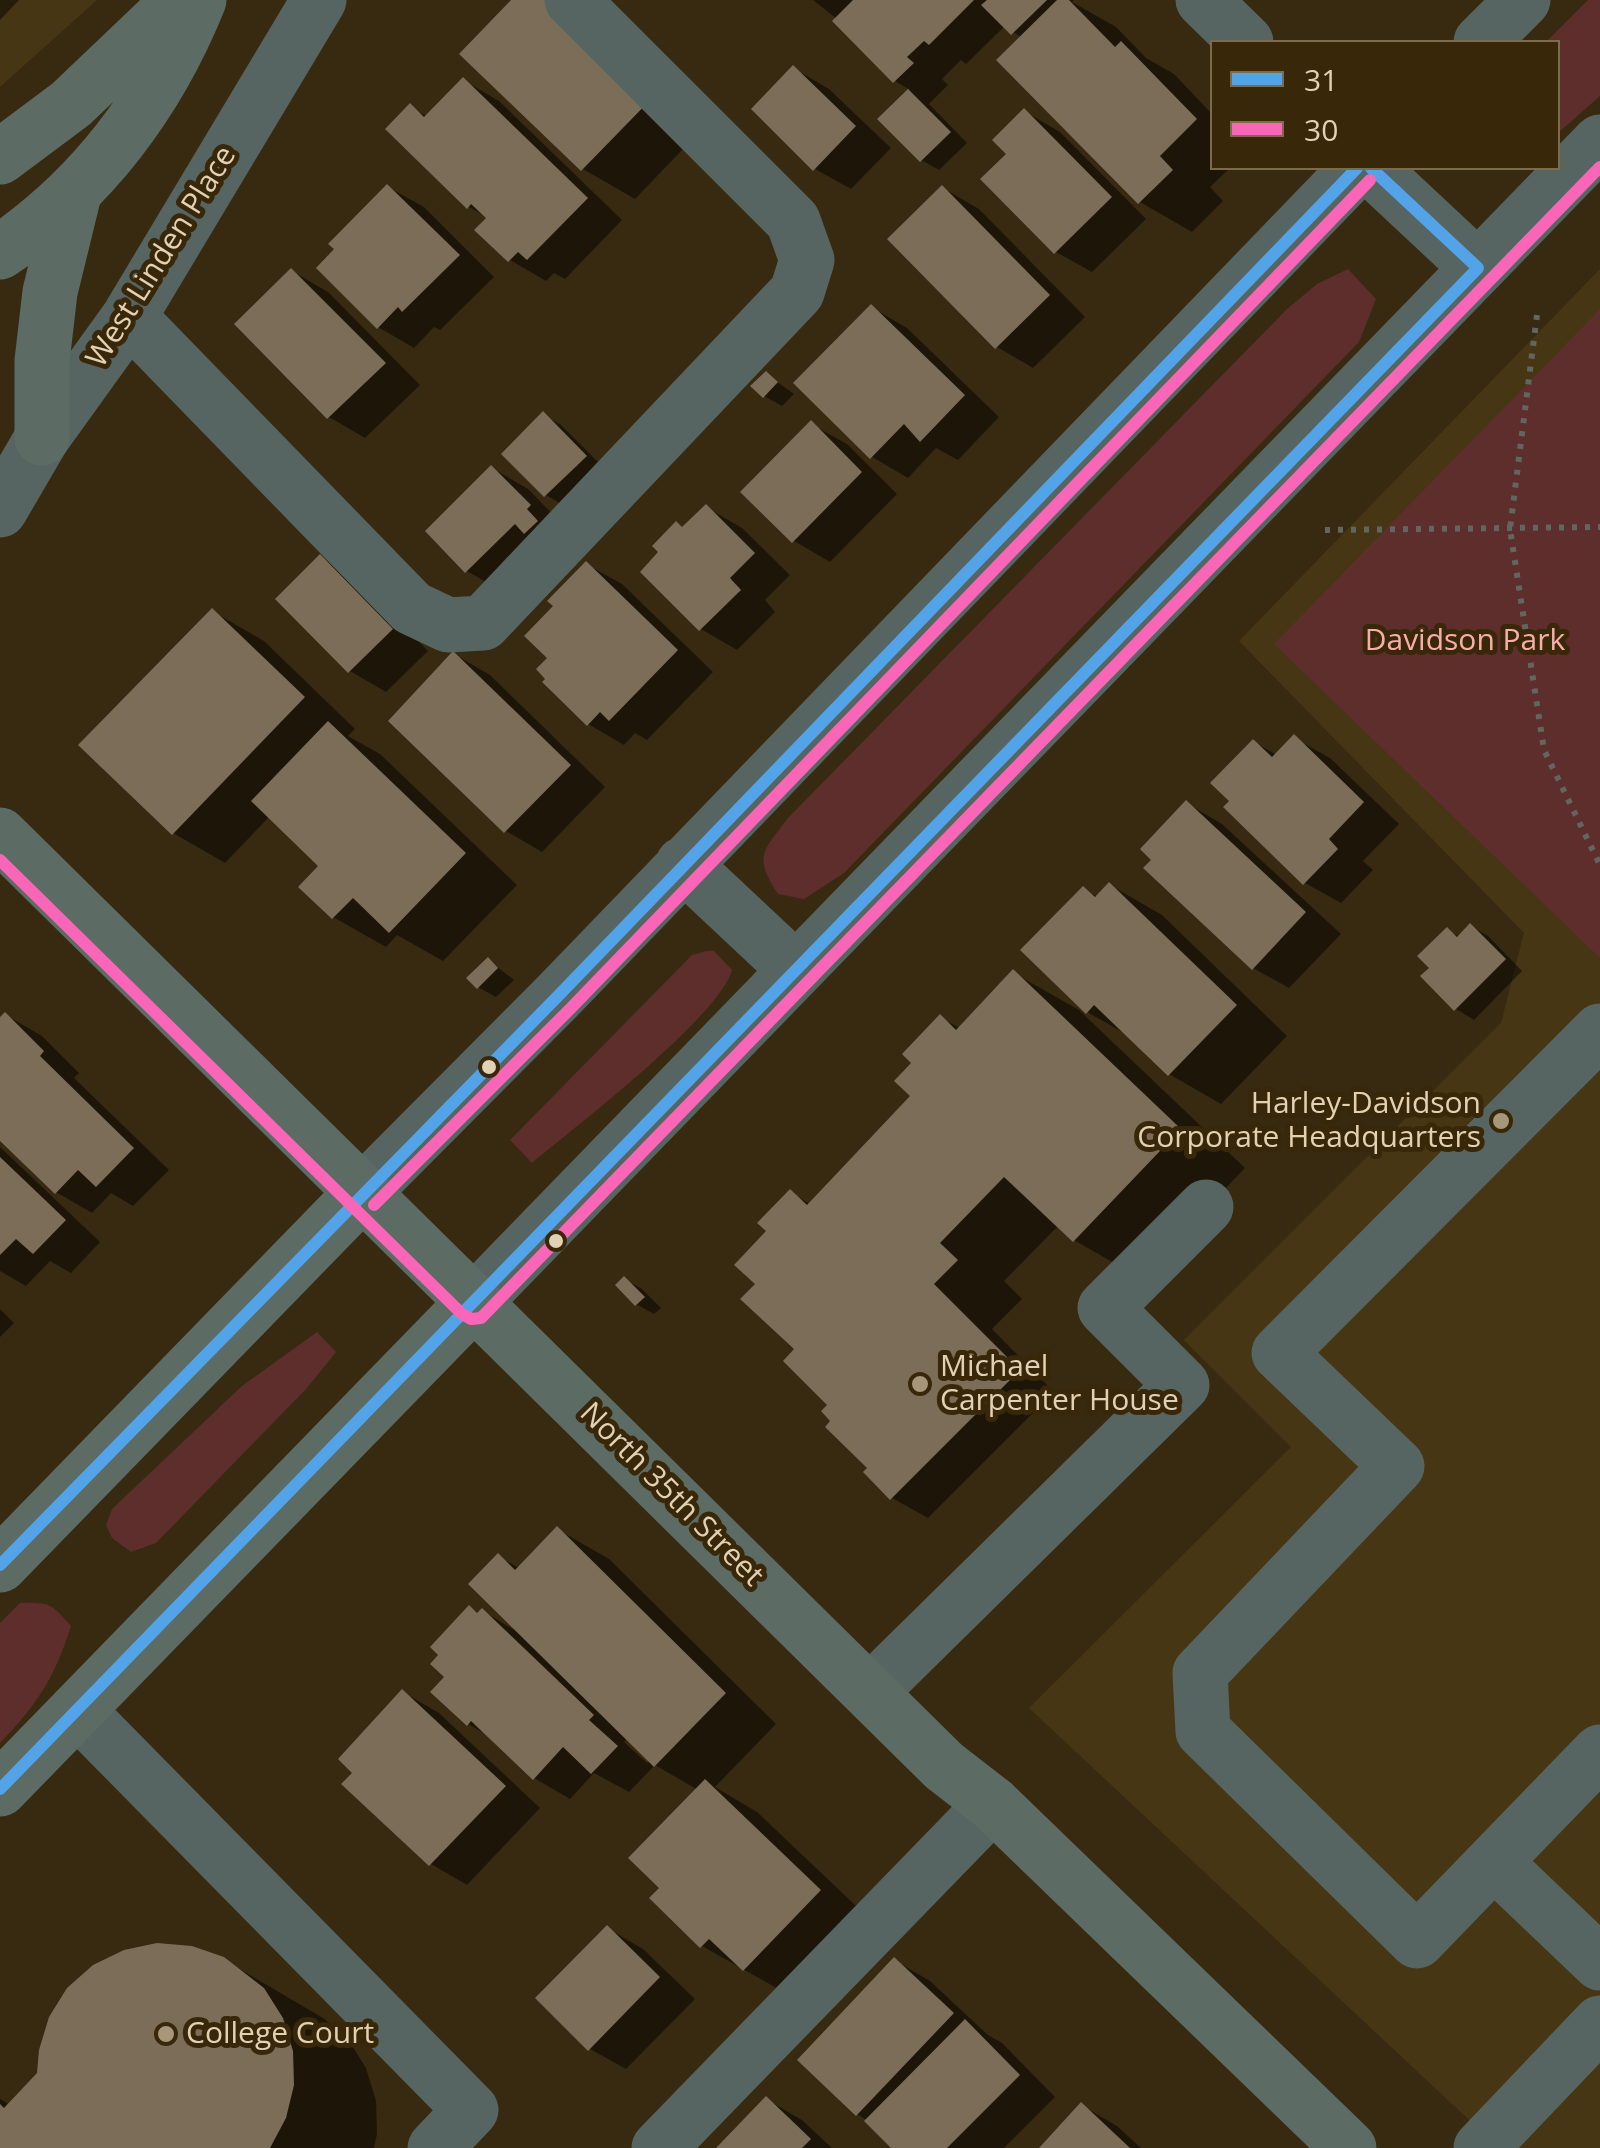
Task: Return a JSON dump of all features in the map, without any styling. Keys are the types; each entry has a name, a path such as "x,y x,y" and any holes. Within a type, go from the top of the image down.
{"main road":[{"path":"0,157 71,104 180,0"},
{"path":"0,252 74,194 149,103 178,51 199,0"},
{"path":"42,438 42,361 50,292 74,194"},
{"name":"North 35th Street","path":"0,835 944,1766 992,1804 1349,2148"},
{"path":"0,1566 362,1193"},
{"path":"0,1789 474,1302"}],"street":[{"name":"West Linden Place","path":"0,510 42,438 130,317 319,0"},
{"path":"130,317 412,608 448,625 483,623 797,292 808,260 793,221 572,0"},
{"path":"1203,0 1244,40"},
{"path":"1483,40 1523,0"},
{"path":"474,1302 1600,142"},
{"path":"362,1193 558,996 1355,170"},
{"path":"1373,170 1478,268"},
{"path":"683,864 796,970"},
{"path":"1600,1031 1279,1353 1397,1466 1200,1673 1203,1732 1417,1940 1600,1752"},
{"path":"870,1692 1182,1385 1104,1308 1206,1207"},
{"path":"76,1710 471,2110 435,2148"},
{"path":"659,2148 992,1804"},
{"path":"1494,1862 1600,1963"},
{"path":"1482,2148 1600,2023"}],"path":[{"path":"1537,315 1510,528 1544,750 1600,865"},
{"path":"1325,530 1600,528"}],"shaded area":[{"path":"0,0 97,0 0,87"},
{"name":"Harley-Davidson Corporate Headquarters","path":"1600,269 1600,2148 1499,2148 1029,1708 1291,1447 1184,1340 1501,1023 1524,933 1239,641"}],"green space":[{"path":"1588,0 1600,0 1600,96 1560,131 1560,40 1548,40"},
{"path":"1348,269 1376,299 1359,342 844,873 804,899 778,894 766,871 764,854 788,818 1287,309 1317,284"},
{"name":"Davidson Park","path":"1600,309 1600,958 1274,644"},
{"path":"714,951 732,970 722,990 675,1042 532,1163 510,1140 692,955"},
{"path":"317,1332 336,1352 307,1388 156,1543 131,1552 112,1538 106,1525 112,1509 242,1386"},
{"path":"20,1603 50,1606 71,1626 43,1689 0,1743 0,1623"}],"building":[{"path":"511,0 561,0 657,93 581,171 459,54"},
{"path":"853,0 974,0 929,45 924,41 907,57 914,63 893,83 832,21"},
{"path":"987,0 1047,0 1011,35 981,5"},
{"path":"1057,0 1069,0 1115,47 1121,41 1197,119 1160,156 1173,170 1138,204 996,60"},
{"path":"793,65 856,126 813,171 751,109"},
{"path":"463,77 588,198 527,260 518,252 508,262 474,230 486,218 471,204 467,209 385,129 410,103 424,117"},
{"path":"908,89 951,132 920,162 877,119"},
{"path":"1024,108 1112,197 1054,254 980,179 1006,154 992,140"},
{"path":"387,184 460,255 402,312 398,307 377,329 316,268 334,249 328,244"},
{"path":"942,185 1050,295 995,349 887,239"},
{"path":"291,268 386,363 327,419 234,324"},
{"path":"871,304 965,395 920,442 904,424 870,459 793,383"},
{"path":"766,371 778,382 763,398 750,386"},
{"path":"543,411 587,456 544,497 501,454"},
{"path":"811,420 862,472 792,543 740,492"},
{"path":"491,465 531,505 527,509 538,521 524,534 515,524 465,573 425,531"},
{"path":"706,504 755,553 730,578 741,590 699,631 640,572 658,552 652,546 676,521 682,527"},
{"path":"320,554 393,629 348,673 275,599"},
{"path":"586,561 678,650 609,721 600,712 587,726 542,682 545,679 536,669 547,658 524,636 553,606 547,601"},
{"path":"212,608 305,697 172,835 78,745"},
{"path":"453,651 571,765 504,833 388,721"},
{"path":"328,721 466,853 389,933 353,898 332,919 298,887 318,866 251,801"},
{"path":"1294,734 1364,802 1329,839 1338,849 1303,885 1223,807 1229,801 1210,783 1253,739 1272,757"},
{"path":"1186,800 1306,912 1252,970 1143,868 1151,860 1140,849"},
{"path":"1109,882 1237,1005 1168,1076 1094,1005 1086,1014 1020,950 1083,886 1095,897"},
{"path":"1470,923 1506,959 1454,1011 1420,976 1429,968 1417,956 1447,927 1457,937"},
{"path":"488,957 498,968 477,989 466,978"},
{"path":"1013,969 1181,1129 1073,1242 1004,1177 940,1243 958,1260 934,1284 1020,1370 890,1500 863,1472 867,1468 825,1427 830,1421 821,1411 827,1405 783,1361 794,1349 740,1299 755,1284 734,1265 766,1231 757,1223 790,1189 807,1205 910,1096 894,1081 911,1063 902,1054 940,1014 956,1030"},
{"path":"5,1012 44,1051 40,1056 134,1148 96,1187 78,1170 55,1194 0,1141 0,1017"},
{"path":"0,1157 66,1220 33,1254 16,1239 0,1255"},
{"path":"624,1276 645,1297 635,1306 615,1285"},
{"path":"557,1526 726,1693 654,1767 468,1584 498,1553 515,1570"},
{"path":"469,1605 477,1613 482,1608 594,1715 589,1720 618,1746 591,1774 563,1747 533,1780 471,1721 467,1726 430,1692 444,1677 430,1664 438,1655 430,1647"},
{"path":"402,1689 506,1786 429,1866 341,1784 352,1773 338,1759"},
{"path":"705,1779 821,1890 743,1971 709,1939 700,1948 649,1898 659,1888 628,1858"},
{"path":"607,1925 660,1977 588,2051 535,1998"},
{"name":"College Court","path":"157,1943 192,1946 224,1957 264,1988 283,2018 293,2051 294,2085 286,2118 270,2148 0,2148 0,2104 4,2108 37,2073 49,2017 67,1988 93,1965 124,1950"},
{"path":"894,1957 954,2013 856,2116 797,2060"},
{"path":"965,2019 1020,2075 947,2148 891,2148 864,2121"},
{"path":"766,2096 811,2139 802,2148 716,2148"},
{"path":"1081,2102 1130,2148 1039,2148"}],"transit line":[{"name":"30","path":"0,860 462,1314 471,1319 481,1318 1600,167"},
{"name":"31","path":"0,1565 558,996 1355,170"},
{"name":"31","path":"0,1789 1478,268 1373,170"},
{"name":"30","path":"374,1205 571,1008 1370,180"}],"place":[{"name":"Harley-Davidson Corporate Headquarters","path":"1501,1121"},
{"name":"Michael Carpenter House","path":"920,1384"},
{"name":"College Court","path":"166,2034"}]}
